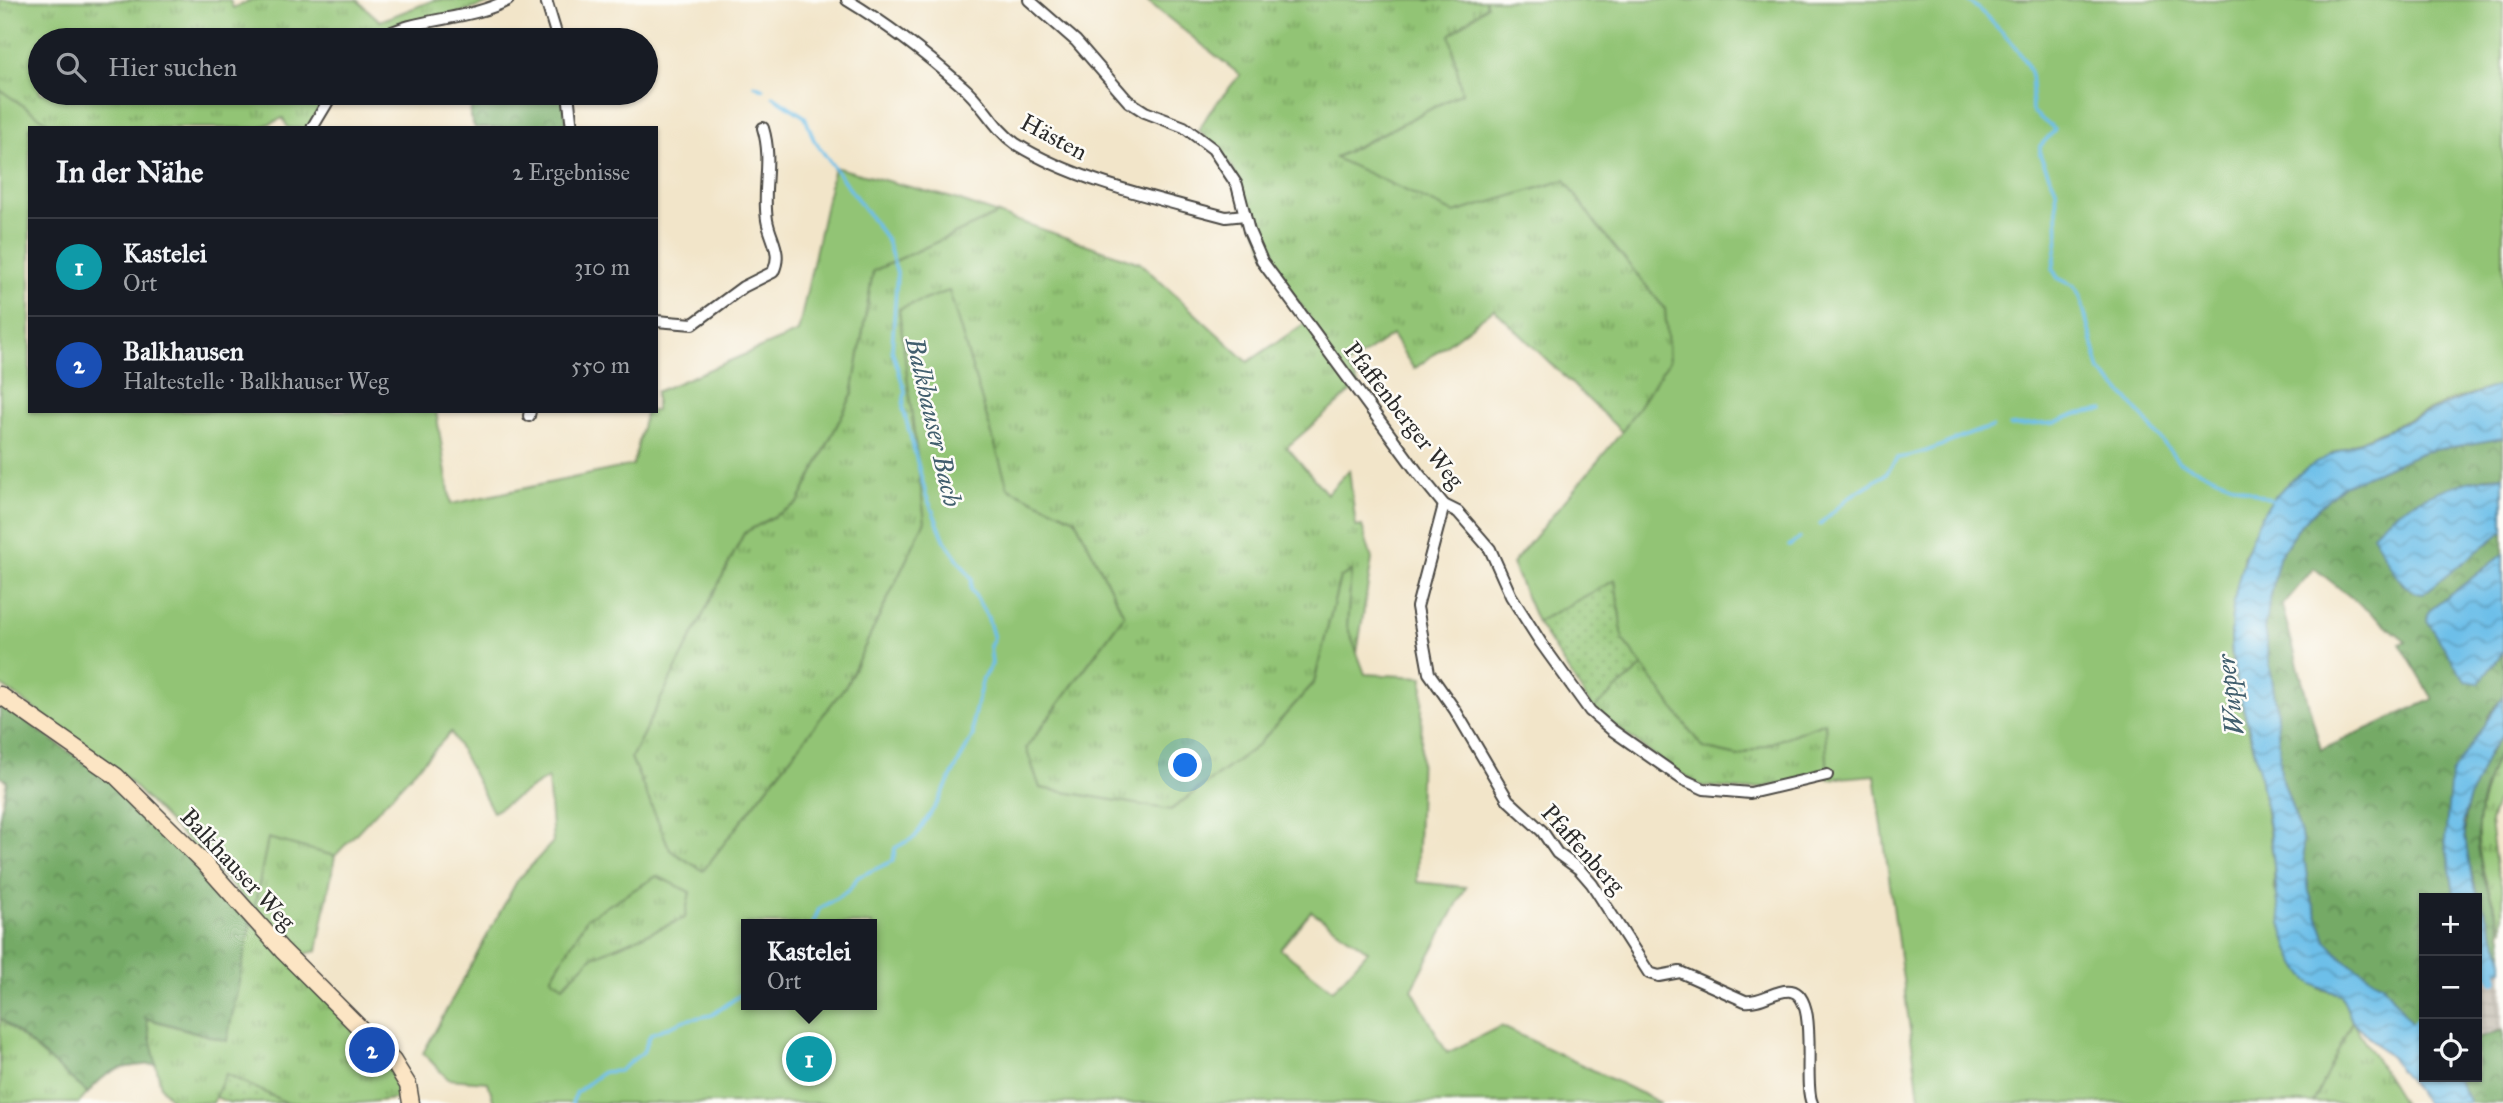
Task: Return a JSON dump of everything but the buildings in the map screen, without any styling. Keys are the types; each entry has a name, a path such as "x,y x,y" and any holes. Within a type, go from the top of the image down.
{"main road":[{"name":"Balkhauser Weg","path":"0,695 116,776 194,853 282,950 393,1061 408,1085 411,1103"}],"street":[{"path":"404,28 474,13 508,0"},
{"path":"546,0 554,28"},
{"name":"Hästen","path":"847,0 877,19 962,86 996,128 1017,144 1080,176 1226,217 1245,215"},
{"name":"Pfaffenberger Weg","path":"1029,0 1076,41 1128,101 1145,112 1184,127 1213,149 1233,177 1262,261 1444,505 1458,512 1490,548 1519,609 1590,710 1682,779 1704,789 1750,793 1828,775"},
{"path":"313,126 326,105"},
{"path":"569,105 572,126"},
{"path":"658,321 693,324 743,287 773,272 777,257 767,221 770,161 763,128"},
{"name":"Pfaffenberg","path":"1444,505 1419,598 1418,623 1429,673 1455,709 1508,800 1542,831 1557,853 1579,869 1592,884 1649,974 1680,972 1754,1002 1789,991 1797,993 1802,999 1808,1024 1810,1043 1807,1085 1812,1103"}],"shaded area":[{"path":"2503,966 2503,1030 2482,1036 2482,1019 2482,976"}],"green space":[{"path":"0,0 230,0 233,8 252,0 357,0 380,21 434,0 499,0 450,16 399,24 392,28 28,28 28,105 322,105 309,126 287,126 283,118 264,126 53,126 0,90"},
{"path":"1146,0 1485,0 1487,5 1451,35 1462,93 1336,157 1454,213 1565,180 1596,224 1666,309 1669,361 1622,432 1494,309 1414,369 1392,335 1347,366 1359,385 1287,447 1327,494 1349,470 1356,527 1362,526 1372,559 1357,653 1347,626 1351,572 1340,578 1314,683 1256,747 1170,810 1040,788 1026,749 1124,615 1075,519 1008,489 949,291 899,309 925,521 847,684 702,872 670,850 631,758 744,533 798,503 852,395 873,271 998,214 1140,263 1248,362 1311,319 1270,263 1232,166 1199,130 1210,111 1240,75"},
{"path":"1485,0 2503,0 2503,384 2452,400 2333,453 2255,535 2244,553 2231,632 2232,668 2259,768 2274,864 2274,888 2320,989 2341,994 2352,1021 2313,1103 1920,1103 1875,775 1828,779 1825,722 1738,756 1703,748 1623,640 1615,581 1537,622 1512,564 1622,432 1669,361 1665,309 1596,224 1565,180 1454,213 1335,158 1462,93 1450,35 1487,6"},
{"path":"0,90 53,126 28,126 28,413 436,413 451,504 633,465 646,413 658,413 658,391 798,332 834,167 952,198 998,214 873,271 852,395 798,503 744,533 631,758 670,850 703,871 847,684 925,521 899,309 949,291 1008,488 1075,519 1124,615 1026,748 1040,788 1171,810 1256,747 1314,683 1340,578 1351,571 1347,626 1365,674 1423,677 1417,882 1466,887 1412,989 1447,1053 1501,1026 1661,1103 494,1103 488,1082 448,1079 423,1053 517,881 553,842 548,778 493,812 451,732 335,856 268,838 254,909 117,769 0,684","holes":["657,876 690,892 685,918 592,957 563,986 551,978 587,918","1311,911 1368,951 1333,990 1280,949"]},
{"path":"471,105 564,105 567,126 474,126 470,117"},
{"path":"2503,438 2503,476 2487,477 2415,501 2392,564 2403,585 2503,531 2503,554 2429,611 2427,620 2443,642 2487,673 2503,652 2503,697 2488,716 2445,840 2454,893 2419,893 2419,1033 2383,985 2342,958 2326,940 2309,892 2301,834 2281,775 2276,704 2264,629 2279,557 2301,524 2341,487 2423,452","holes":["2314,568 2406,641 2400,644 2433,699 2321,750 2282,606"]},
{"path":"1615,580 1623,640 1643,666 1593,709 1537,622"},
{"path":"1643,666 1703,748 1738,756 1825,722 1828,767 1787,783 1746,790 1702,786 1661,761 1593,709"},
{"path":"0,703 112,782 251,922 227,1041 146,1018 156,1064 118,1069 104,1077 88,1093 0,1018 0,814 7,781 0,777"},
{"path":"2503,734 2503,761 2497,756 2486,786 2479,816 2478,845 2484,878 2500,925 2503,957 2482,905 2482,893 2478,893 2466,844 2466,818 2471,792 2483,764"},
{"path":"2497,756 2503,761 2503,780 2490,822 2496,867 2503,891 2503,929 2486,882 2478,843 2481,804"},
{"path":"268,838 335,856 317,951 304,954 302,962 254,909"},
{"path":"657,876 690,892 685,918 592,957 563,986 551,978 587,918"},
{"path":"251,922 362,1034 383,1059 397,1081 403,1098 361,1103 287,1103 226,1074 213,1103 173,1102 161,1087 145,1018 226,1041"},
{"path":"0,1018 88,1093 79,1103 0,1103"},
{"path":"2352,1021 2403,1103 2313,1103"},
{"path":"2503,1030 2503,1103 2470,1103 2460,1082 2482,1082 2482,1036"},
{"path":"226,1074 287,1103 230,1103 215,1097"}],"water":[{"path":"2503,384 2503,438 2423,452 2341,487 2301,524 2279,557 2264,628 2276,704 2281,775 2301,834 2309,892 2326,940 2342,958 2383,985 2419,1033 2419,1082 2460,1082 2470,1103 2426,1103 2390,1057 2352,1021 2341,994 2309,981 2288,948 2278,907 2259,771 2237,685 2231,632 2234,602 2253,534 2267,507 2291,480 2320,460 2473,394"},
{"path":"2503,476 2503,531 2423,594 2407,587 2393,570 2372,534 2399,511 2432,494 2468,482"},
{"path":"2503,554 2503,652 2479,683 2465,681 2427,620 2429,611"},
{"path":"2503,697 2503,734 2488,754 2469,799 2463,824 2472,880 2477,893 2454,893 2445,840 2451,774"},
{"path":"2482,905 2503,957 2503,969 2482,976"}],"waterway":[{"path":"1968,0 2012,43 2026,63 2031,76 2032,111 2055,130 2040,146 2040,155 2056,189 2058,238 2053,270 2058,278 2074,286 2080,296 2100,371 2128,399 2179,462 2274,501"},
{"name":"Balkhauser Bach","path":"754,85 763,89"},
{"name":"Balkhauser Bach","path":"773,96 805,117 814,140 887,240 897,273 892,350 905,391 903,408 926,495 945,541 972,579 971,589 988,618 994,639 990,646 992,664 983,678 973,719 973,735 938,802 915,837 895,848 893,861 858,877 849,890 819,909 815,919"},
{"path":"2010,426 2055,423 2077,414 2104,410"},
{"path":"1820,524 1849,497 1886,474 1897,458 1922,453 1992,427"},
{"path":"1789,546 1800,538"},
{"path":"2489,962 2494,979"},
{"name":"Balkhauser Bach","path":"572,1103 577,1092 603,1072 619,1071 643,1052 651,1034 685,1020 712,1015 741,995"},
{"path":"2405,1038 2422,1019"}],"place":[{"name":"Balkhausen","path":"372,1050"},
{"name":"Kastelei","path":"809,1059"}],"water label":[{"name":"Wupper","path":"2230,695"}]}
